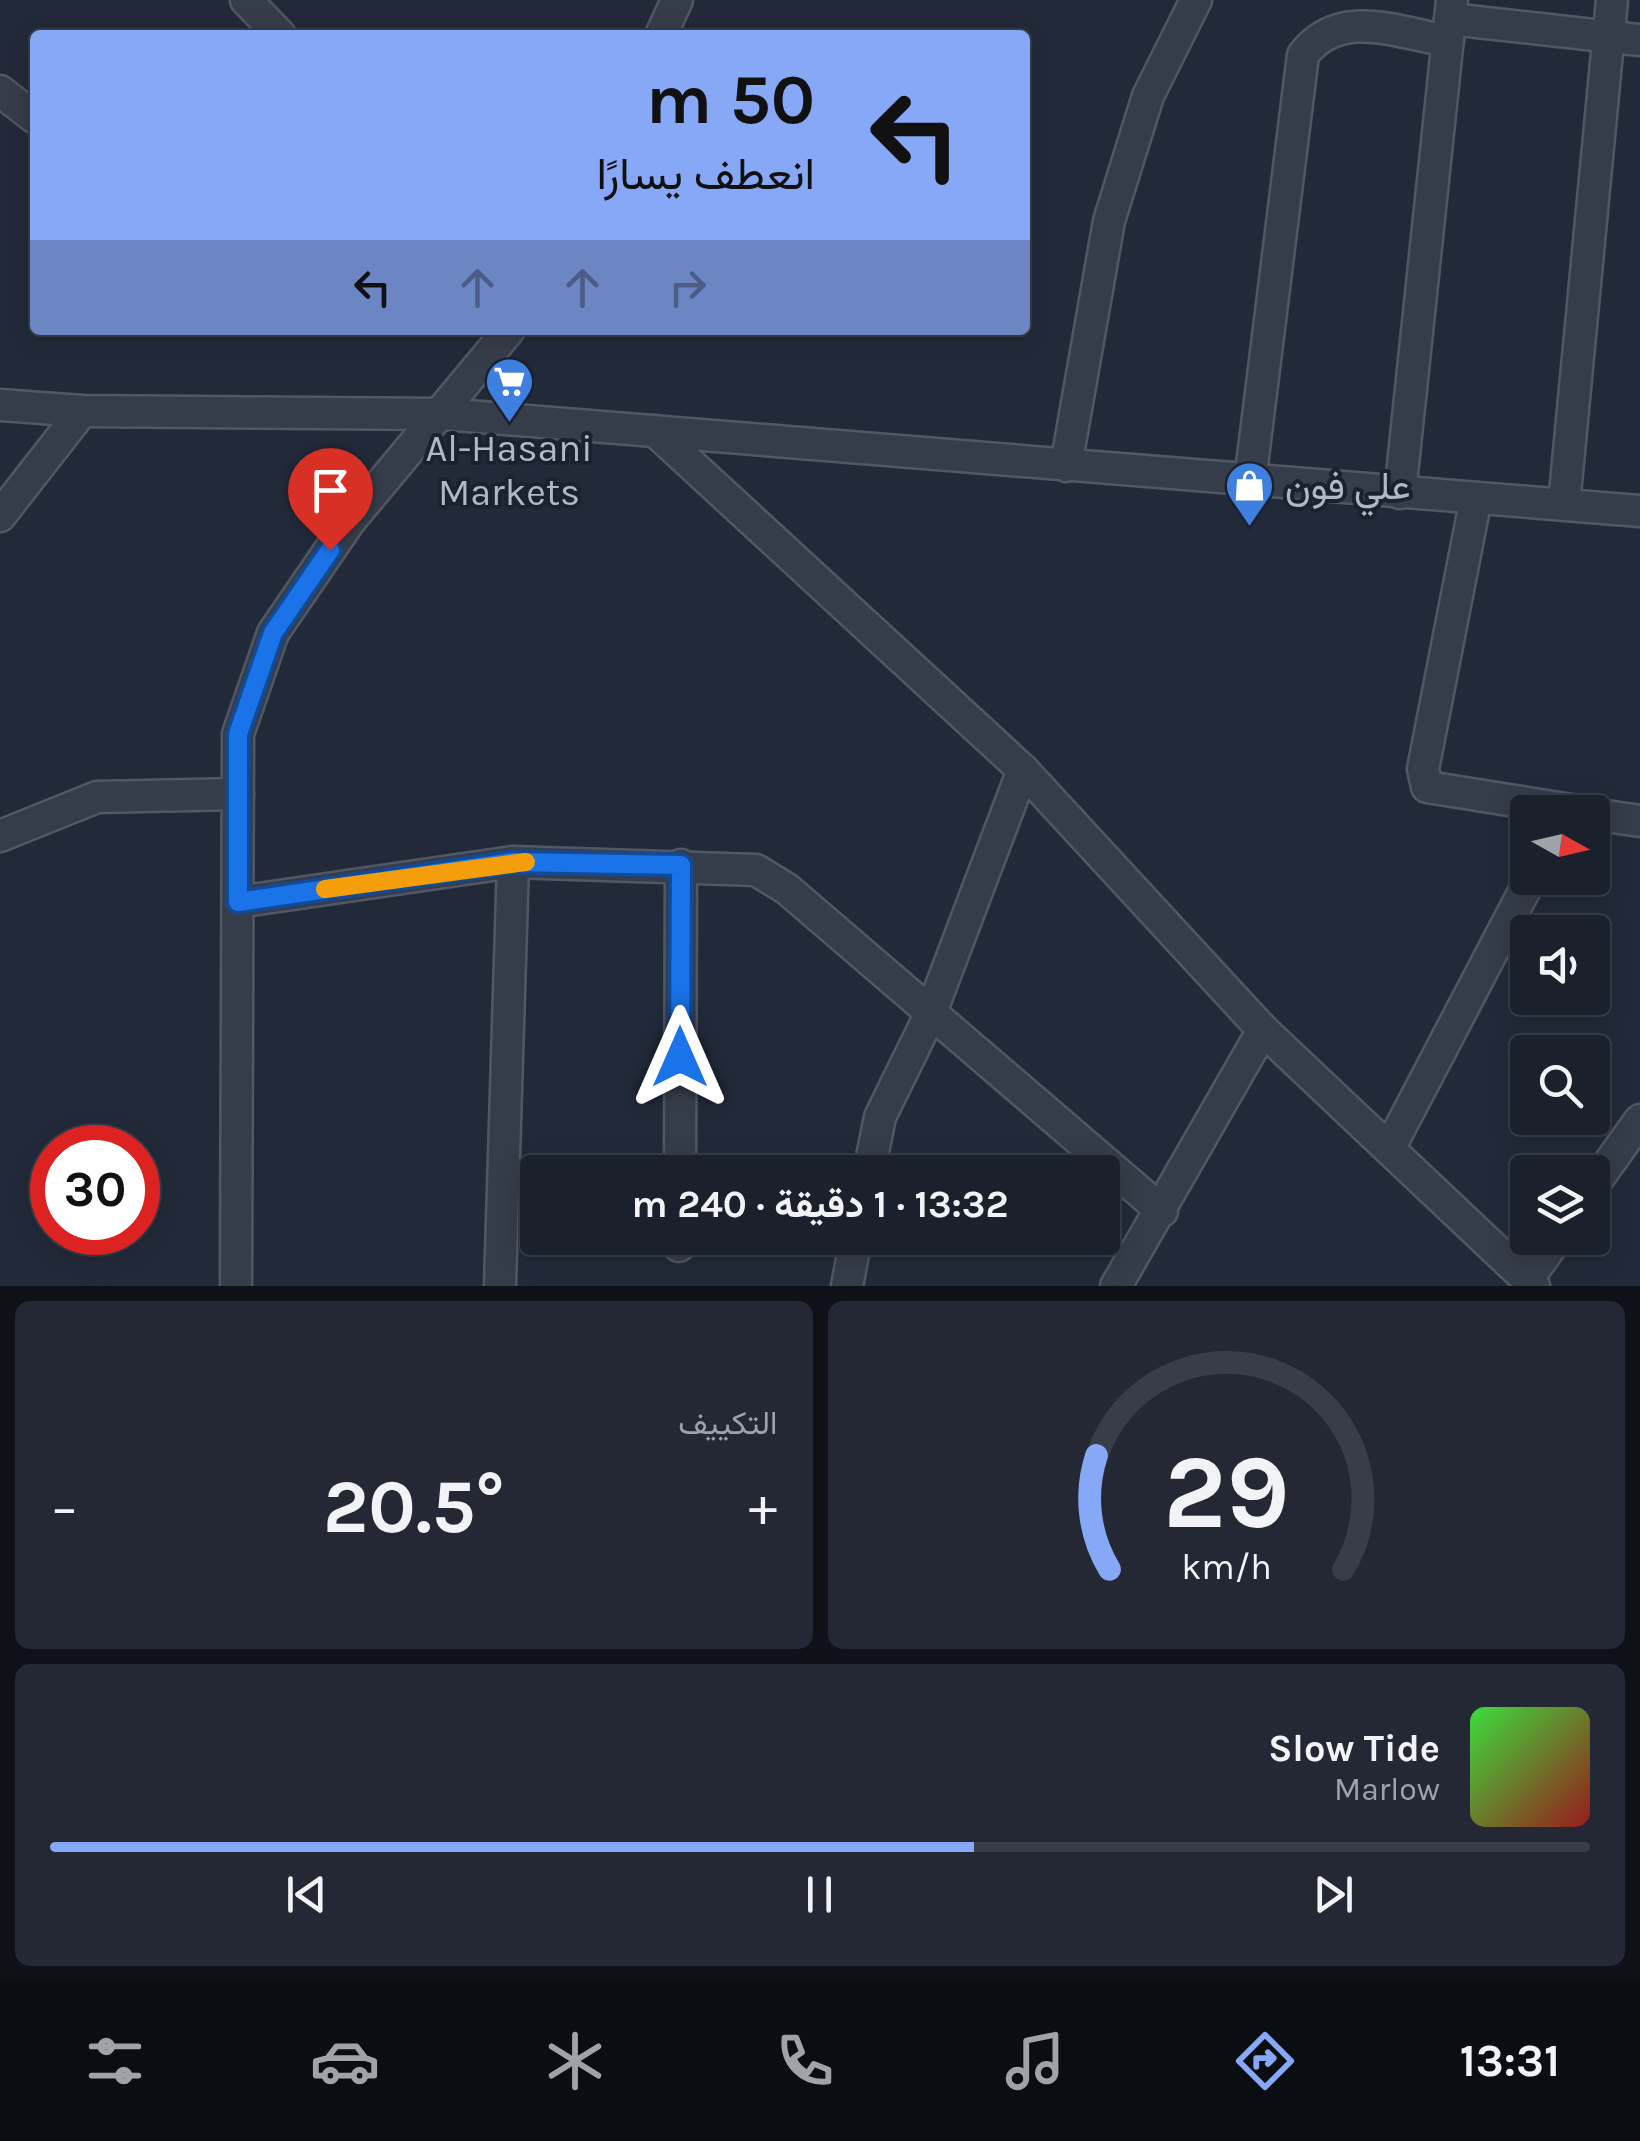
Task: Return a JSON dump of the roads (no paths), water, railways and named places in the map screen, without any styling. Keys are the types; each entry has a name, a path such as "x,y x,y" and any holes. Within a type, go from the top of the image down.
{"street":[{"path":"246,0 275,30"},
{"path":"663,30 677,0"},
{"path":"1066,466 1110,220 1148,96 1196,0"},
{"path":"1564,504 1612,0"},
{"path":"1250,481 1303,55 1318,36 1349,24 1450,20 1640,40"},
{"path":"1400,493 1450,20"},
{"path":"0,91 30,114"},
{"path":"236,1286 238,734 273,633 349,522 505,335"},
{"path":"0,404 82,410 443,414 1640,511"},
{"path":"0,516 82,410"},
{"path":"655,431 1023,770 1264,1030 1531,1283 1547,1255"},
{"path":"1476,498 1424,769 1427,787 1510,801"},
{"path":"872,1155 880,1117 930,1015 1023,770"},
{"path":"0,836 97,797 238,794"},
{"path":"1610,816 1640,820"},
{"path":"238,902 513,862 756,870 787,889 1162,1210"},
{"path":"500,1286 513,862"},
{"path":"680,1155 681,865"},
{"path":"1388,1149 1521,895"},
{"path":"1116,1286 1264,1030"},
{"path":"1610,1162 1640,1120"},
{"path":"847,1286 853,1255"}],"place":[{"name":"Al-Hasani Markets","path":"509,424"},
{"name":"علي فون","path":"1250,528"}]}
